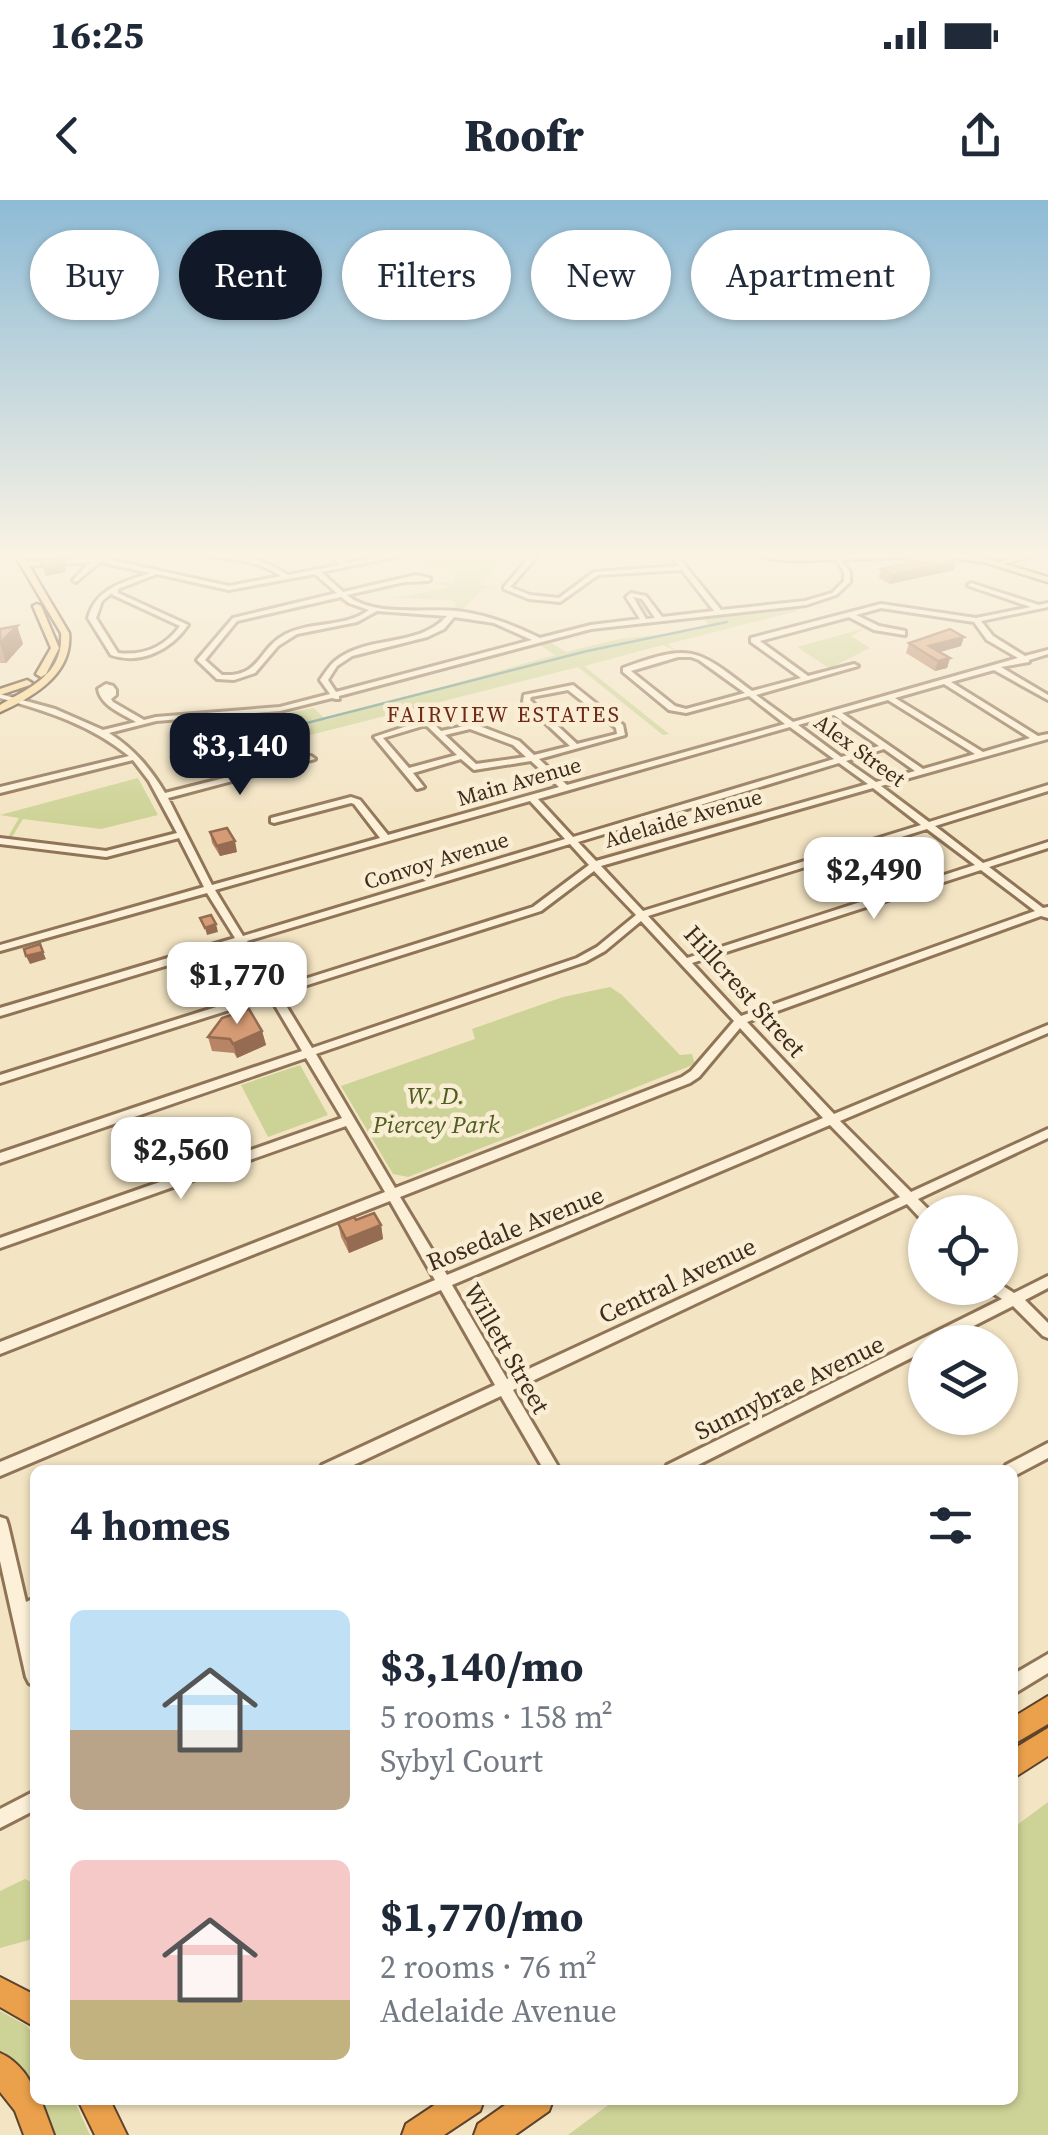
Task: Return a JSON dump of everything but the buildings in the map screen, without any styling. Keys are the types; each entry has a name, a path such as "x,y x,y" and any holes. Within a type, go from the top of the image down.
{"highway":[{"path":"1018,1729 1048,1709"},
{"path":"1018,1762 1048,1742"},
{"path":"0,1991 30,2009"},
{"path":"0,2068 27,2102 39,2135"},
{"path":"97,2105 112,2135"},
{"path":"417,2135 461,2105"},
{"path":"493,2132 531,2105"}],"main road":[{"path":"0,710 4,697 39,676 55,648 54,642"},
{"path":"4,697 54,673 67,642"}],"street":[{"path":"107,642 115,655 127,657 156,650 166,642"},
{"path":"213,642 202,654 202,662 220,676 245,676 257,669 280,642"},
{"path":"336,697 324,680 336,662 354,653 400,642"},
{"path":"100,733 141,721 260,712 336,697 535,642"},
{"path":"757,642 806,678"},
{"path":"997,642 1026,660"},
{"name":"Main Avenue","path":"0,948 1048,652"},
{"name":"Alex Street","path":"748,694 686,711 672,708 626,670 690,654 748,694 875,785 1046,913"},
{"path":"748,694 854,666"},
{"path":"998,668 1048,698"},
{"path":"946,682 1042,737"},
{"path":"416,711 474,767 533,758 576,747 621,735 623,731 570,687 528,696 526,700 576,747"},
{"path":"106,696 110,704 141,721"},
{"name":"Willett Street","path":"4,697 60,712 134,757 210,889 244,938 549,1465"},
{"path":"889,697 980,754"},
{"path":"837,713 921,771"},
{"path":"420,787 378,737 426,722"},
{"path":"439,734 476,726 516,742 565,788"},
{"name":"Adelaide Avenue","path":"0,1079 537,909 597,864 1042,737"},
{"name":"Convoy Avenue","path":"0,1012 884,747"},
{"path":"0,790 134,757"},
{"path":"410,771 461,758"},
{"path":"160,798 310,760"},
{"path":"0,1158 581,960 601,949 643,914 1048,788"},
{"name":"Hillcrest Street","path":"532,798 908,1197"},
{"path":"274,820 351,800 357,802 386,839"},
{"path":"0,841 106,854 180,836"},
{"path":"688,961 1048,845"},
{"path":"0,1348 686,1080 696,1074 741,1020 1046,913"},
{"name":"Rosedale Avenue","path":"0,1469 1048,1029"},
{"path":"0,1244 348,1120"},
{"name":"Central Avenue","path":"921,1195 1048,1133"},
{"name":"Central Avenue","path":"338,1465 908,1201"},
{"name":"Sunnybrae Avenue","path":"1018,1298 1048,1282"},
{"path":"1018,1304 1048,1332"},
{"name":"Sunnybrae Avenue","path":"963,1325 1004,1305"},
{"name":"Sunnybrae Avenue","path":"682,1465 908,1352"},
{"path":"1018,1466 1048,1450"},
{"path":"0,1525 28,1609"},
{"path":"1018,1682 1048,1663"},
{"path":"0,1818 30,1803"}],"green space":[{"path":"549,642 566,652 606,642 674,642 667,644 678,652 663,645 584,666 669,734 663,735 578,667 306,736 276,715 314,708 326,720 555,655 540,645"},
{"path":"814,642 861,642 870,648 829,668 797,647"},
{"path":"138,778 158,815 101,829 23,819 12,837 8,837 19,818 0,815"},
{"name":"W. D. Piercey Park","path":"610,987 680,1055 692,1054 695,1064 408,1177 393,1174 341,1086 475,1039 472,1029 563,997"},
{"path":"300,1065 328,1115 268,1137 241,1085"},
{"path":"1048,1802 1048,2135 568,2135 608,2105 1018,2105 1018,1824"},
{"path":"25,1879 30,1882 30,1939 0,1948 0,1891"},
{"path":"0,2011 30,2030 30,2084 0,2055"},
{"path":"39,2105 76,2105 90,2135 48,2135"}],"waterway":[{"path":"286,718 303,724 629,642"}],"district":[{"name":"FAIRVIEW ESTATES","path":"504,714"}]}
